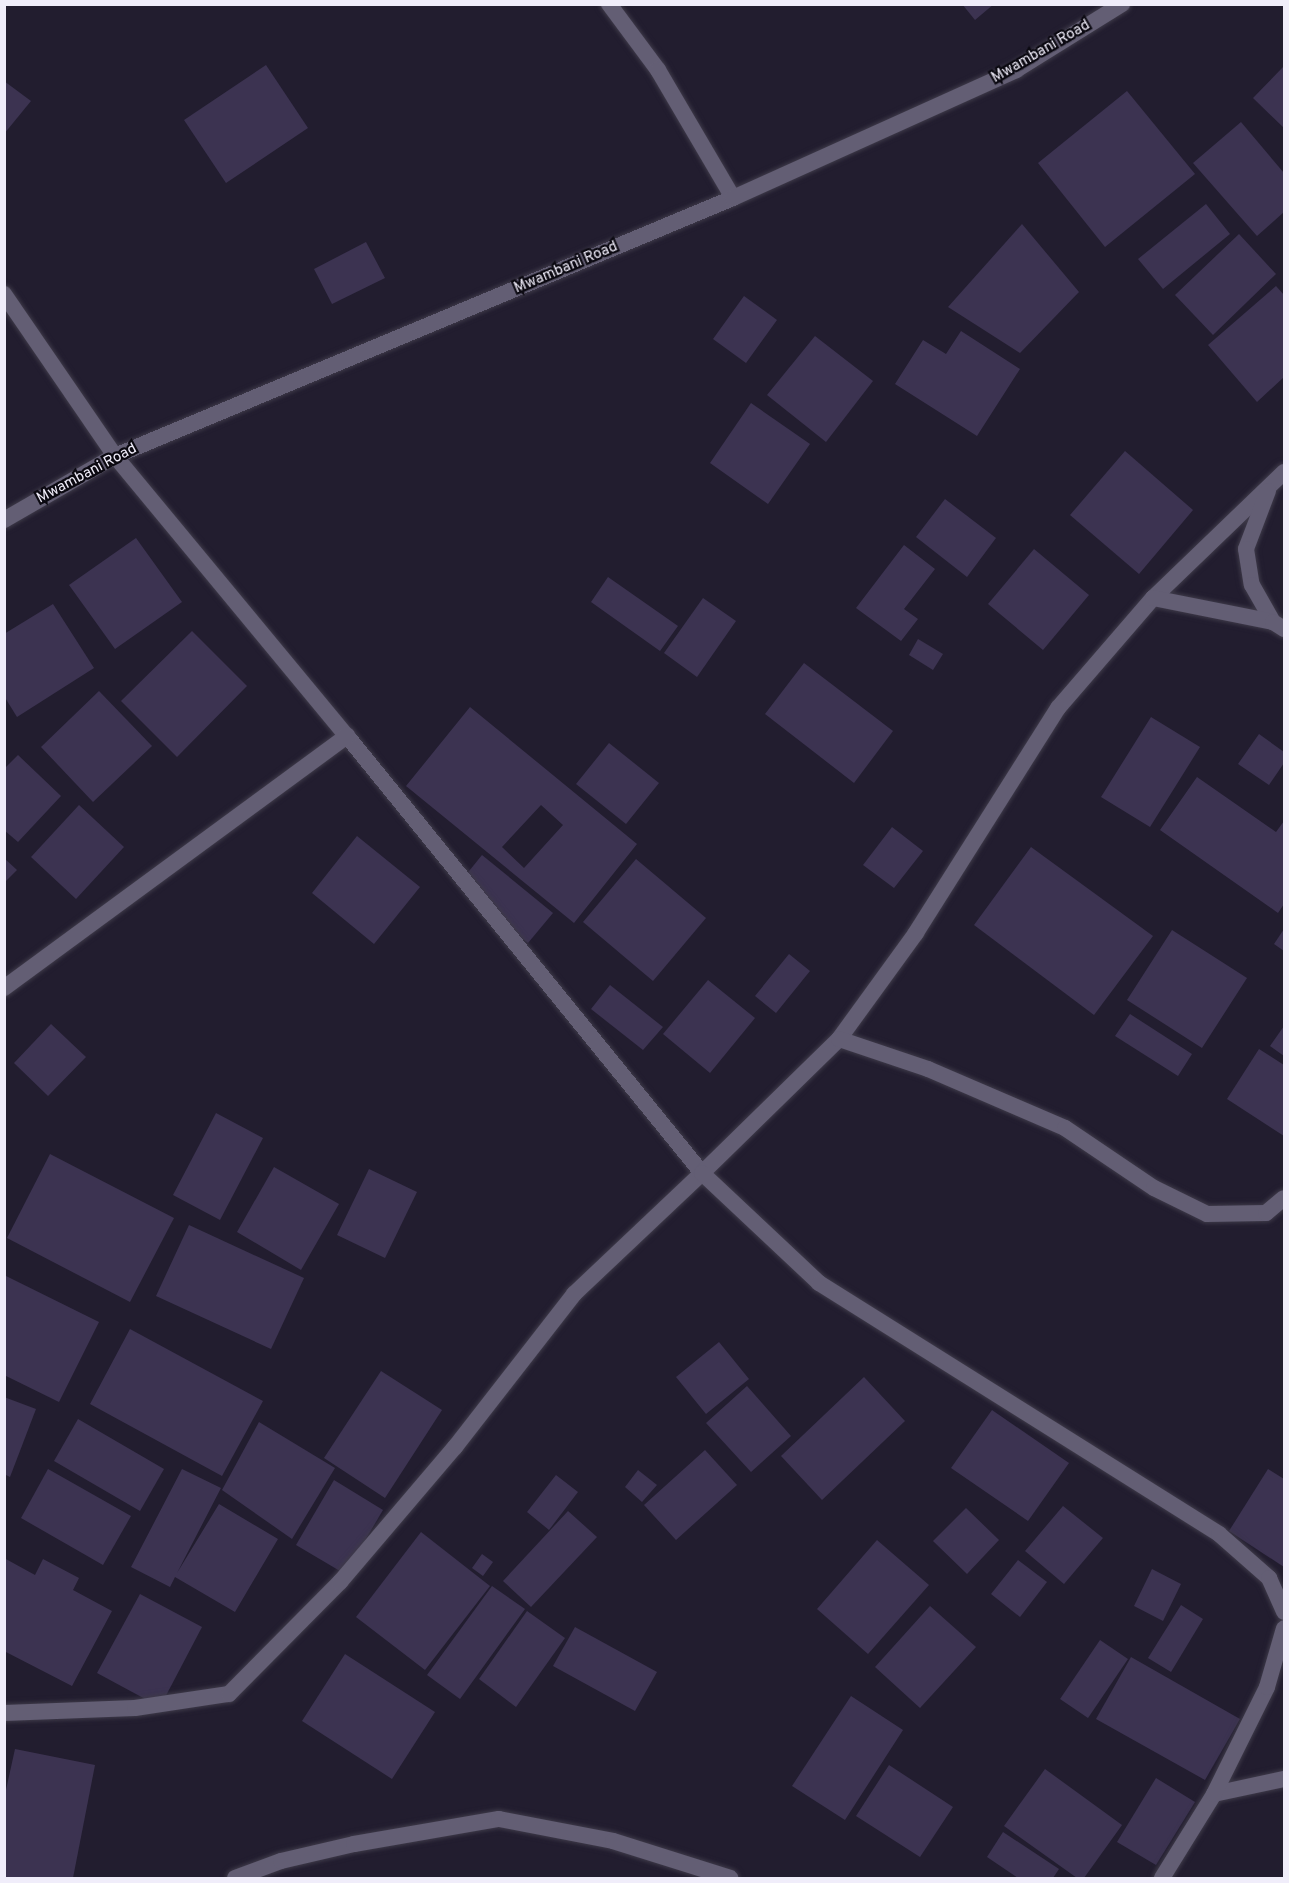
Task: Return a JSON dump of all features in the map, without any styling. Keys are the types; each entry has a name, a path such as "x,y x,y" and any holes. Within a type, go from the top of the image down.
{"street":[{"path":"609,4 658,70 733,198"},
{"name":"Mwambani Road","path":"4,520 115,456 733,198 1016,70 1122,4"},
{"path":"4,294 115,456 347,736 702,1173 819,1283 1219,1534 1269,1578 1284,1612"},
{"path":"4,1713 135,1708 229,1694 340,1582 455,1447 574,1294 839,1039 916,933 1058,708 1153,598 1270,488 1284,472"},
{"path":"1270,488 1246,549 1252,585 1279,626"},
{"path":"1153,598 1279,626"},
{"path":"4,988 347,736"},
{"path":"839,1039 928,1070 1065,1128 1154,1188 1207,1214 1266,1213 1284,1198"},
{"path":"1162,1878 1215,1794 1267,1687 1284,1628"},
{"path":"1215,1794 1284,1779"},
{"path":"235,1878 281,1861 354,1844 499,1819 613,1841 730,1878"}],"building":[{"path":"962,4 994,4 975,20"},
{"path":"266,65 308,128 226,183 184,120"},
{"path":"1284,66 1284,128 1253,98"},
{"path":"4,81 31,101 4,134"},
{"path":"1127,91 1195,174 1105,247 1038,163"},
{"path":"1241,122 1284,173 1284,212 1257,236 1193,163"},
{"path":"1206,204 1230,234 1163,289 1138,259"},
{"path":"1022,224 1079,292 1020,353 948,307"},
{"path":"1239,234 1276,274 1213,335 1175,295"},
{"path":"366,242 385,278 332,304 314,269"},
{"path":"1276,286 1284,295 1284,377 1257,402 1208,345"},
{"path":"744,296 777,320 746,363 713,339"},
{"path":"961,331 1020,369 977,436 895,384 923,340 946,354"},
{"path":"815,336 873,381 826,442 767,395"},
{"path":"751,403 810,444 768,504 710,463"},
{"path":"1125,451 1193,510 1139,574 1070,515"},
{"path":"945,499 996,538 967,577 916,537"},
{"path":"136,538 182,602 115,649 69,585"},
{"path":"904,545 935,569 904,609 918,619 901,641 856,608"},
{"path":"1034,549 1089,595 1043,650 988,604"},
{"path":"608,577 678,626 660,651 591,602"},
{"path":"703,598 736,621 697,677 664,653"},
{"path":"53,604 94,668 17,717 4,696 4,634"},
{"path":"192,631 247,686 177,757 121,701"},
{"path":"918,639 943,654 933,670 909,655"},
{"path":"804,663 893,731 854,783 765,714"},
{"path":"99,691 152,746 93,802 41,747"},
{"path":"470,707 637,844 574,923 406,786","holes":["541,805 563,825 524,868 502,847"]},
{"path":"1151,717 1200,747 1150,827 1101,797"},
{"path":"1259,734 1284,752 1284,763 1269,785 1238,764"},
{"path":"609,743 659,783 626,824 576,784"},
{"path":"18,755 61,796 18,842 4,830 4,769"},
{"path":"1197,777 1276,832 1284,821 1284,904 1278,913 1160,830"},
{"path":"79,805 124,847 76,899 31,857"},
{"path":"892,827 923,851 894,888 863,865"},
{"path":"357,836 420,887 374,944 312,893"},
{"path":"1031,847 1153,936 1094,1015 974,925"},
{"path":"482,855 553,913 528,943 457,886"},
{"path":"4,858 17,870 4,883"},
{"path":"636,859 706,918 653,981 583,922"},
{"path":"1284,929 1284,951 1274,944"},
{"path":"1172,930 1247,978 1202,1048 1127,1000"},
{"path":"789,954 810,971 776,1013 755,996"},
{"path":"708,980 755,1018 710,1073 663,1034"},
{"path":"610,985 663,1027 643,1050 591,1009"},
{"path":"1130,1014 1192,1054 1178,1076 1115,1036"},
{"path":"51,1024 86,1057 48,1096 14,1063"},
{"path":"1284,1026 1284,1056 1270,1046"},
{"path":"1259,1049 1284,1065 1284,1136 1227,1099"},
{"path":"216,1113 263,1138 220,1220 173,1195"},
{"path":"50,1154 174,1218 130,1302 7,1238"},
{"path":"274,1167 339,1204 301,1270 237,1232"},
{"path":"369,1169 417,1192 385,1258 337,1235"},
{"path":"189,1225 304,1278 271,1349 156,1296"},
{"path":"4,1275 99,1322 59,1402 4,1375"},
{"path":"130,1329 263,1401 222,1476 90,1404"},
{"path":"719,1342 749,1379 706,1414 676,1377"},
{"path":"381,1371 442,1410 385,1498 324,1458"},
{"path":"864,1377 905,1421 822,1500 781,1456"},
{"path":"747,1386 791,1436 751,1472 706,1423"},
{"path":"4,1397 36,1409 10,1477 4,1474"},
{"path":"992,1410 1069,1463 1028,1521 951,1468"},
{"path":"78,1419 164,1469 140,1511 54,1461"},
{"path":"259,1422 335,1468 292,1539 222,1490"},
{"path":"705,1450 737,1485 676,1540 644,1505"},
{"path":"48,1469 131,1516 103,1565 21,1518"},
{"path":"182,1469 221,1488 177,1573 219,1504 278,1539 235,1612 175,1577 170,1587 131,1567"},
{"path":"1268,1469 1284,1479 1284,1567 1229,1531"},
{"path":"638,1470 657,1485 642,1502 625,1487"},
{"path":"556,1475 578,1492 549,1530 527,1512"},
{"path":"334,1480 383,1510 345,1574 296,1545"},
{"path":"1063,1506 1103,1538 1064,1584 1025,1551"},
{"path":"966,1508 999,1540 967,1574 933,1541"},
{"path":"568,1511 597,1537 531,1607 503,1581"},
{"path":"421,1532 490,1586 425,1670 356,1617"},
{"path":"877,1540 929,1585 868,1654 817,1609"},
{"path":"482,1554 493,1562 483,1576 472,1568"},
{"path":"4,1558 35,1575 43,1559 79,1578 73,1590 112,1611 72,1686 4,1651"},
{"path":"1018,1560 1047,1582 1020,1617 991,1594"},
{"path":"1152,1569 1181,1584 1163,1621 1134,1606"},
{"path":"492,1586 525,1609 460,1699 427,1675"},
{"path":"140,1594 202,1627 160,1707 97,1673"},
{"path":"1181,1605 1203,1619 1171,1672 1148,1658"},
{"path":"930,1606 976,1647 920,1708 875,1667"},
{"path":"527,1611 565,1638 516,1707 479,1679"},
{"path":"575,1627 657,1672 635,1711 553,1666"},
{"path":"1100,1640 1128,1659 1088,1718 1060,1699"},
{"path":"345,1654 435,1712 392,1779 302,1721"},
{"path":"1131,1657 1240,1719 1205,1780 1096,1719"},
{"path":"851,1696 903,1730 845,1820 792,1786"},
{"path":"15,1749 95,1765 73,1878 4,1878 4,1799"},
{"path":"889,1765 953,1807 920,1857 856,1816"},
{"path":"1045,1769 1122,1825 1084,1878 1077,1878 1004,1826"},
{"path":"1156,1778 1195,1802 1156,1865 1117,1842"},
{"path":"1003,1832 1059,1869 1053,1878 1018,1878 987,1857"}]}
